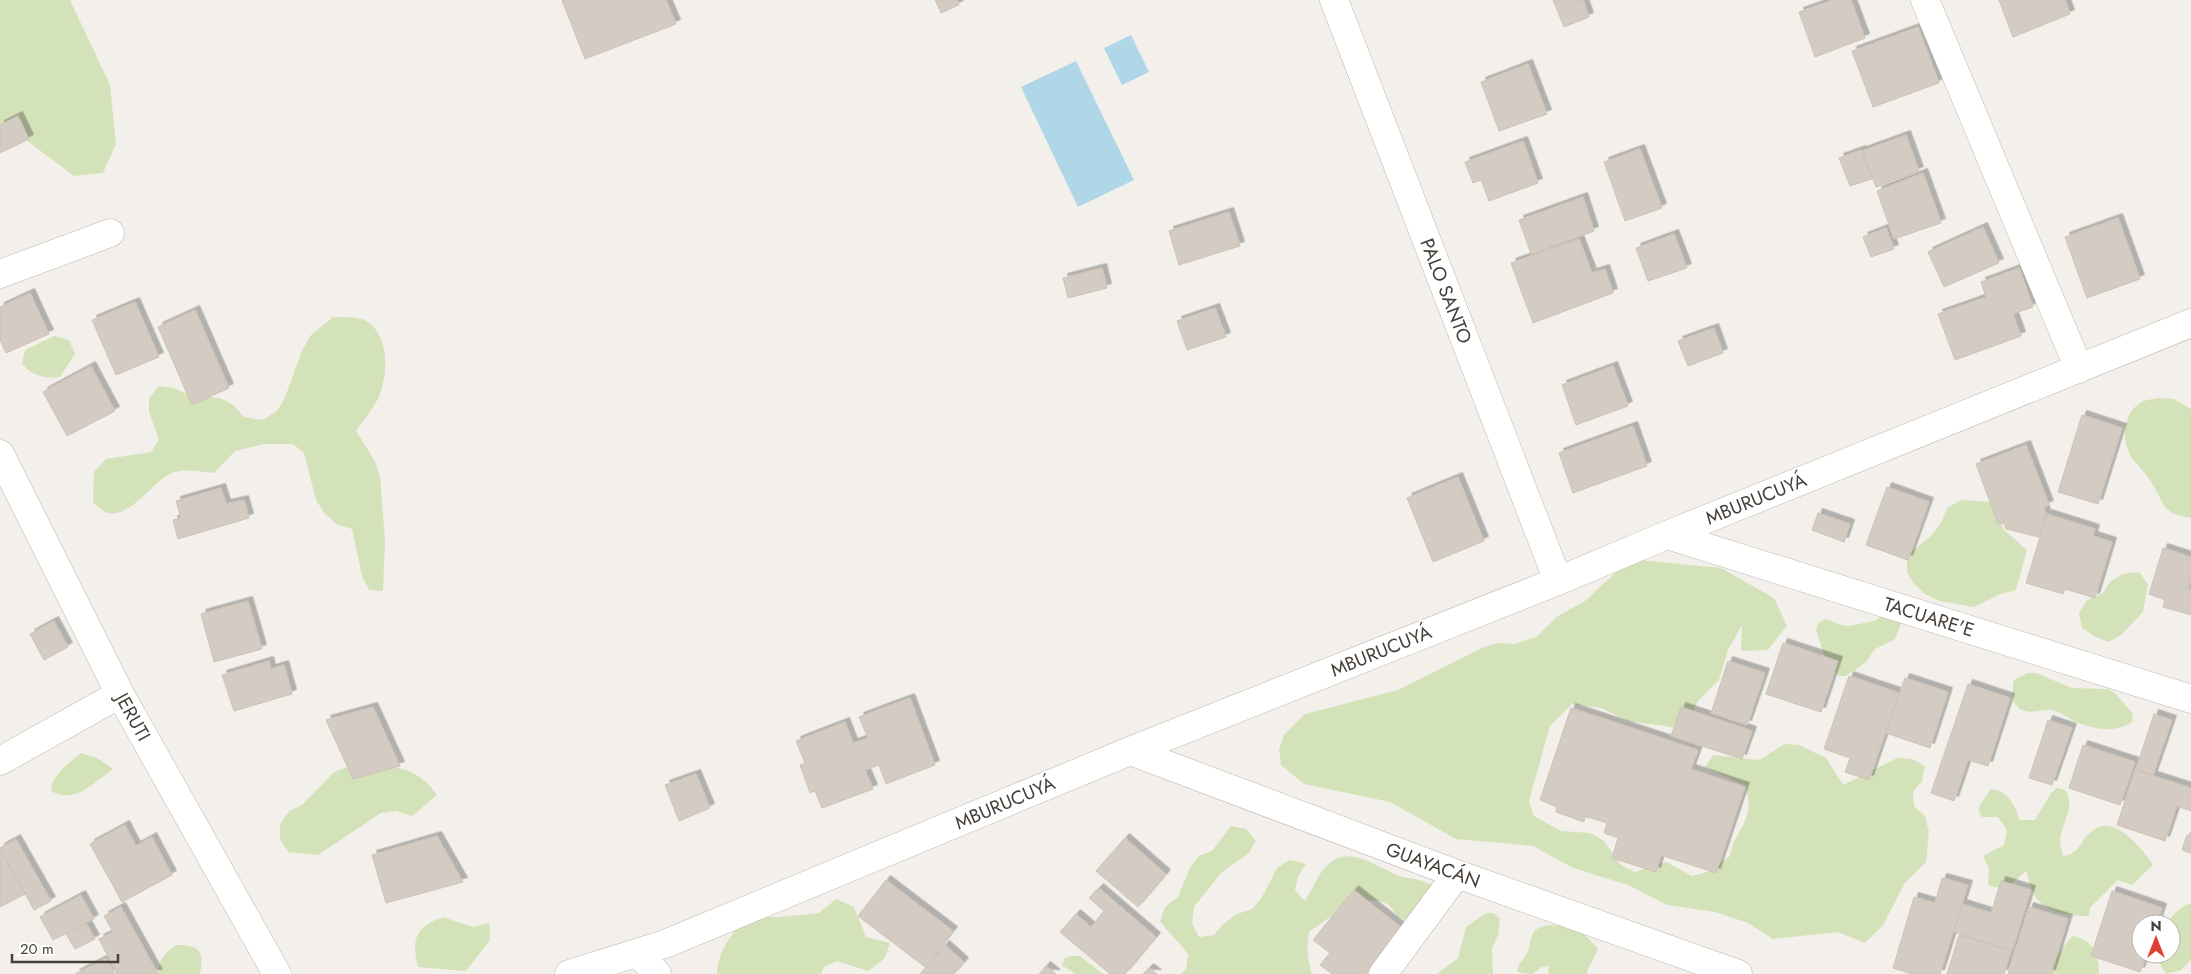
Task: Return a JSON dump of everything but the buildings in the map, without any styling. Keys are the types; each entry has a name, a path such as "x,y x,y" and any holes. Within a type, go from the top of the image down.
{"street":[{"name":"PALO SANTO","path":"1334,0 1558,581"},
{"path":"1925,0 2078,369"},
{"path":"0,274 110,233"},
{"name":"MBURUCUYÁ","path":"569,974 664,944 1130,751 1558,581 2191,323"},
{"name":"JERUTI","path":"0,454 120,694 277,974"},
{"name":"TACUARE'E","path":"1667,535 2191,699"},
{"path":"0,761 120,694"},
{"name":"GUAYACÁN","path":"1130,751 1457,874 1738,974"},
{"path":"1383,974 1457,874"},
{"path":"638,953 657,974"}],"green space":[{"path":"0,0 70,0 110,85 116,144 103,173 74,176 22,137 0,139"},
{"path":"333,317 356,318 368,322 380,337 383,347 385,369 381,390 376,403 356,431 375,461 380,476 385,540 383,591 369,590 362,576 352,529 338,525 325,514 316,500 304,453 293,444 264,444 235,451 214,473 179,471 173,473 161,480 131,507 122,511 114,513 105,512 93,502 94,472 106,459 151,452 159,440 149,412 149,398 159,386 174,388 189,395 220,398 233,405 244,417 262,420 276,412 284,400 302,351 310,336"},
{"path":"54,336 69,340 75,354 60,377 49,378 39,376 22,364 25,350"},
{"path":"2159,398 2174,399 2191,409 2191,518 2174,514 2165,507 2149,479 2128,451 2125,434 2128,418 2132,411 2144,401"},
{"path":"1961,500 1992,502 2004,530 2027,550 2016,590 2001,594 1974,607 1939,601 1925,594 1914,584 1907,572 1907,555 1932,535 1947,508"},
{"path":"1630,559 1721,568 1774,598 1787,626 1768,650 1741,651 1742,625 1728,650 1719,680 1698,701 1685,729 1628,721 1601,708 1572,704 1550,726 1529,801 1534,816 1561,831 1590,833 1604,841 1621,865 1635,872 1666,862 1692,876 1707,872 1730,856 1748,811 1746,786 1705,767 1713,755 1759,760 1785,744 1799,745 1826,758 1843,785 1897,758 1912,759 1925,766 1922,781 1913,792 1914,806 1925,816 1929,832 1926,862 1905,883 1883,925 1865,943 1838,932 1773,939 1748,923 1715,912 1667,905 1628,885 1573,868 1533,846 1456,839 1390,802 1304,784 1281,765 1279,749 1284,735 1305,714 1398,690 1484,647 1499,643 1514,644 1536,637 1558,616 1585,601"},
{"path":"2139,572 2148,584 2143,612 2122,634 2109,642 2096,637 2082,628 2079,613 2087,600 2102,594 2110,582 2123,574"},
{"path":"1888,613 1904,616 1895,639 1875,649 1866,662 1846,676 1839,676 1828,666 1816,630 1818,623 1826,619 1849,626 1874,621"},
{"path":"2027,673 2036,673 2072,688 2108,689 2115,693 2133,714 2132,722 2119,728 2104,729 2083,725 2054,711 2024,711 2017,706 2012,696 2014,680"},
{"path":"81,753 97,758 113,769 92,785 76,794 60,795 51,791 58,774"},
{"path":"350,766 388,766 409,771 428,784 437,795 412,816 396,811 381,813 318,855 288,852 280,839 280,824 289,811 302,805 334,772"},
{"path":"2057,788 2065,790 2069,798 2068,814 2060,838 2064,856 2074,852 2092,831 2109,826 2127,835 2135,842 2153,865 2132,885 2118,880 2090,908 2089,916 2062,913 2043,905 2034,894 2026,871 2004,887 1999,888 1988,885 1989,869 1983,856 2004,845 2007,830 1998,817 1982,817 1978,810 1981,803 1991,789 1997,790 2007,796 2020,820 2035,820 2051,793"},
{"path":"1231,826 1246,829 1256,841 1249,853 1222,872 1194,907 1192,923 1199,937 1214,935 1224,923 1237,914 1252,909 1262,897 1277,868 1290,860 1306,864 1298,876 1295,890 1305,901 1327,865 1340,858 1349,856 1367,861 1403,877 1433,885 1412,922 1399,917 1387,904 1378,901 1368,901 1346,908 1309,932 1308,953 1312,974 1181,974 1186,969 1188,955 1160,921 1165,907 1178,897 1190,868 1199,856 1212,851"},
{"path":"836,899 854,907 866,937 890,943 885,958 868,971 837,961 824,967 821,974 717,974 723,950 745,917 779,917 819,913"},
{"path":"2191,903 2191,960 2181,970 2166,974 2160,964 2181,964 2181,914 2174,914"},
{"path":"1486,913 1494,913 1500,919 1498,935 1492,949 1493,974 1437,974 1458,958 1466,927"},
{"path":"443,917 473,927 489,923 490,940 466,971 418,967 415,948 418,935 427,925"},
{"path":"1548,925 1576,929 1598,949 1587,974 1548,974 1549,966 1542,967 1532,974 1517,972 1528,951 1533,934 1538,929"},
{"path":"2072,936 2090,944 2098,960 2099,974 2046,974 2049,966"},
{"path":"177,945 191,946 199,951 201,955 200,974 158,974 159,965 163,957"},
{"path":"1080,956 1103,974 1075,974 1062,965 1065,958"}],"water":[{"path":"1131,35 1149,72 1122,85 1104,48"},
{"path":"1076,61 1134,180 1078,207 1021,87"}]}
